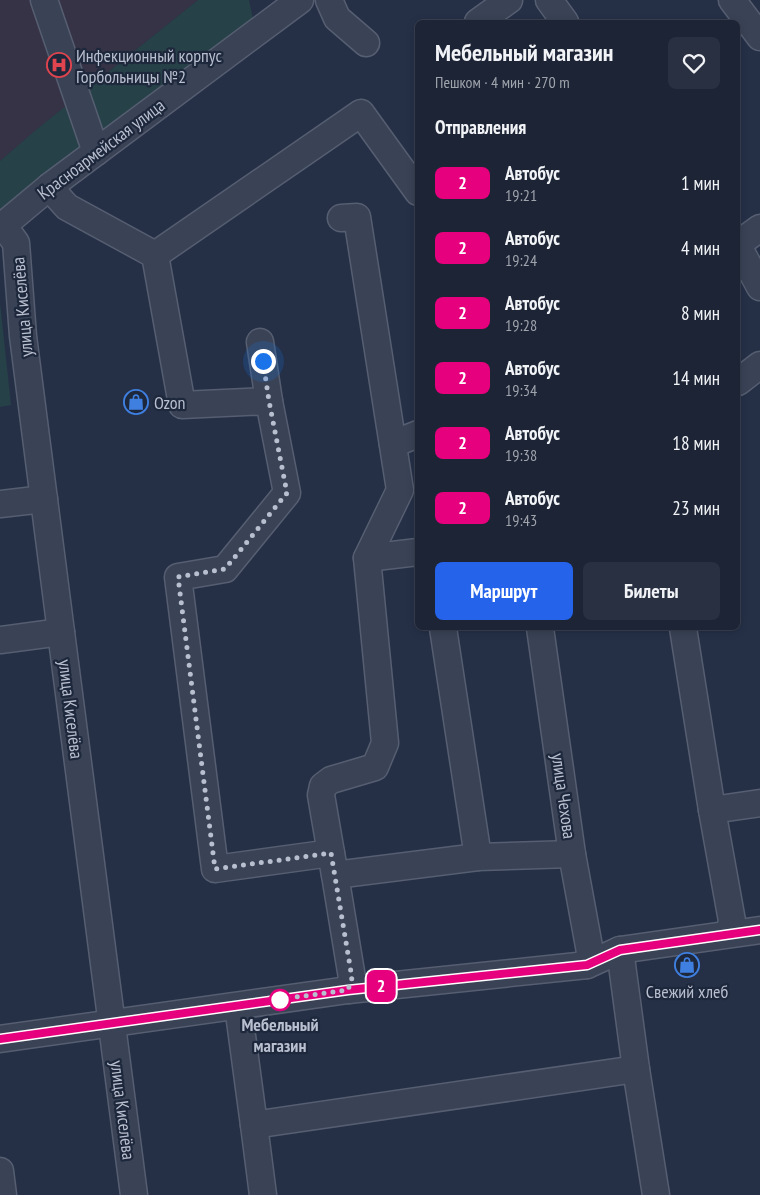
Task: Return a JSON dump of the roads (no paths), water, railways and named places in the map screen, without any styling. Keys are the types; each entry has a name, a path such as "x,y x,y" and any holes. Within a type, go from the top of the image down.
{"street":[{"path":"44,0 96,152"},
{"path":"329,0 337,18 366,43"},
{"path":"481,20 509,0"},
{"path":"549,0 564,20"},
{"path":"732,0 760,37"},
{"name":"Красноармейская улица","path":"2,227 49,187 290,3"},
{"path":"155,255 361,113 415,188"},
{"path":"49,187 67,207 155,255"},
{"path":"341,218 357,217 400,490 367,558 385,743 375,767 331,780 323,786 321,795 352,978 348,990"},
{"name":"улица Киселёва","path":"2,227 16,243 23,336 134,1195"},
{"path":"740,243 760,228"},
{"path":"740,249 760,287"},
{"path":"155,255 182,405 269,401"},
{"path":"260,342 269,401 287,493 225,569 178,577 215,869 572,854"},
{"path":"740,380 760,365"},
{"path":"393,444 415,435"},
{"path":"0,504 44,499"},
{"path":"367,558 415,552"},
{"path":"443,630 478,857"},
{"name":"улица Чехова","path":"540,630 572,854 590,952 587,965"},
{"path":"682,630 732,921 729,934"},
{"path":"0,640 61,632"},
{"path":"712,810 760,804"},
{"path":"0,1039 348,990 587,965 620,950 760,930"},
{"path":"620,950 656,1195"},
{"path":"238,1006 263,1195"},
{"path":"254,1125 636,1069"},
{"path":"0,1171 3,1195"}],"place":[{"name":"Инфекционный корпус Горбольницы №2","path":"59,65"},
{"name":"Ozon","path":"136,402"},
{"name":"Свежий хлеб","path":"687,965"},
{"name":"Мебельный магазин","path":"280,1000"}]}
